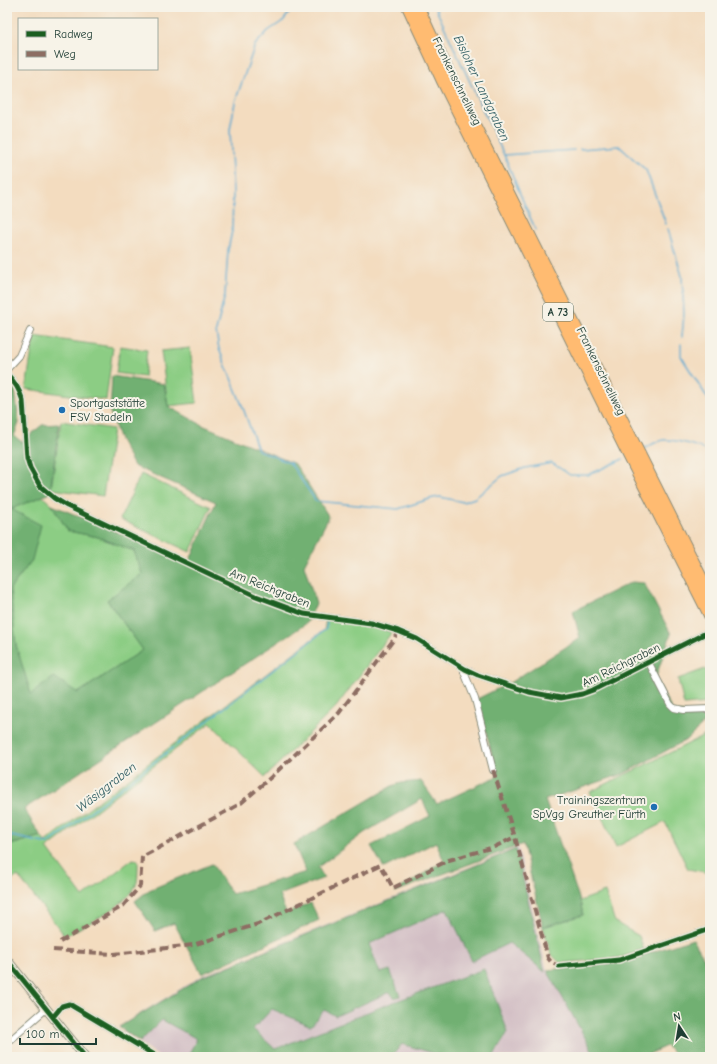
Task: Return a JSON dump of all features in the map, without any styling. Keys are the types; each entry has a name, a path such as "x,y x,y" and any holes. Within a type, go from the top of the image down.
{"highway":[{"name":"Frankenschnellweg","path":"408,7 442,80 710,616"},
{"name":"Frankenschnellweg","path":"418,7 450,76 710,595"}],"main road":[{"path":"7,960 85,1057"}],"street":[{"path":"7,369 18,356 30,331"},
{"name":"Am Reichgraben","path":"7,374 16,384 21,395 25,419 27,458 30,468 40,486 54,498 67,506 256,596 304,614 371,623 398,631 417,639 465,669 529,692 561,698 582,694 649,663 710,631"},
{"path":"649,663 670,704 674,708 684,710 710,709"},
{"path":"465,669 464,672 475,698 493,770"},
{"path":"559,966 619,960 710,929"},
{"path":"53,1017 62,1006 69,1004 158,1057"},
{"path":"7,1043 46,1009"}],"shaded area":[{"path":"518,847 547,970 596,1057 159,1057 118,1027 201,976"}],"green space":[{"path":"34,336 113,347 106,400 26,389"},
{"path":"120,346 147,350 144,377 116,373"},
{"path":"190,348 197,403 168,406 161,351"},
{"path":"112,376 164,384 168,406 202,425 295,464 329,517 304,565 316,604 307,623 24,809 41,836 7,846 7,382 15,390 19,423 14,436 22,442 42,425 59,424 50,493 11,509 41,525 32,560 10,589 16,645 31,694 54,677 78,693 143,650 107,600 142,574 134,551 98,537 68,531 52,505 189,562 216,502 134,466 120,440 110,412"},
{"path":"61,421 113,429 103,496 51,489"},
{"path":"141,474 211,507 190,552 120,519"},
{"path":"42,496 52,505 68,531 98,537 134,551 143,574 107,600 143,650 78,693 31,695 16,645 10,589 32,560 10,509"},
{"path":"632,582 644,583 671,634 655,679 673,712 710,715 710,717 688,739 623,774 545,800 580,901 583,915 543,927 523,844 395,892 444,861 436,842 384,868 371,846 430,816 422,799 364,833 318,867 324,878 279,895 286,913 311,903 319,920 202,974 174,923 155,931 135,901 149,890 212,864 232,894 306,872 294,844 392,786 401,783 421,781 437,804 498,776 477,699 511,682 580,638 573,611"},
{"path":"326,619 361,624 392,632 336,707 265,777 210,723 47,848 83,897 133,859 138,860 137,882 126,899 106,914 65,936 18,876 7,883 7,846 41,836 45,842 324,630"},
{"path":"705,669 710,675 710,703 684,705 678,679"},
{"name":"Trainingszentrum SpVgg Greuther Fürth","path":"710,733 710,873 688,869 665,822 616,847 590,792"},
{"path":"516,849 545,972 509,943 472,961 447,909 369,944 380,973 390,970 400,996 394,998 390,992 336,1016 324,1010 311,1026 272,1009 253,1029 275,1049 383,1006 484,969 508,1032 493,1057 446,1057 402,1044 391,1057 358,1057 352,1054 352,1057 187,1057 197,1039 162,1020 140,1042 119,1027 202,977"},
{"path":"605,892 615,922 639,936 644,950 618,958 560,963 551,954 543,927 583,915 580,901"},
{"path":"693,939 710,969 710,1057 677,1057 666,1046 649,1054 649,1057 596,1057 547,970 618,963"}],"waterway":[{"path":"294,7 283,21 268,31 255,45 235,102 230,130 233,194 232,231 228,250 225,295 216,331 219,349 242,405 258,450 290,463 316,501 398,509 440,497 463,502 475,498 502,476 525,468 552,463 570,475 588,475 623,459"},
{"name":"Bisloher Landgraben","path":"435,7 504,155 574,150"},
{"name":"Bisloher Landgraben","path":"580,149 619,146 646,170 666,224"},
{"path":"504,155 527,212 536,230"},
{"name":"Bisloher Landgraben","path":"668,229 682,276 684,314 682,337"},
{"name":"Bisloher Landgraben","path":"681,344 681,356 710,402"},
{"path":"645,448 658,441 668,440 687,443 710,452"},
{"name":"Wäsiggraben","path":"210,719 326,629 327,622"},
{"name":"Wäsiggraben","path":"7,835 48,844 209,720"}],"marked path":[{"path":"60,942 123,906 140,886 142,857 240,804 271,777 339,713 394,639 398,631"},
{"path":"493,770 515,837 548,958 552,963 559,966"},
{"path":"53,950 114,954 193,945 258,924 380,865 393,888 449,860 494,847 515,837"}],"cycle path":[{"path":"7,374 17,387 23,401 27,458 30,468 40,486 54,498 67,506 256,596 304,614 371,623 398,631 417,639 465,669 478,675 529,692 561,698 582,694 593,690 710,631"},
{"path":"559,966 619,960 710,929"},
{"path":"7,960 85,1057"},
{"path":"53,1017 62,1006 69,1004 158,1057"}],"place":[{"name":"Sportgaststätte FSV Stadeln","path":"62,410"},
{"name":"Trainingszentrum SpVgg Greuther Fürth","path":"654,807"}]}
